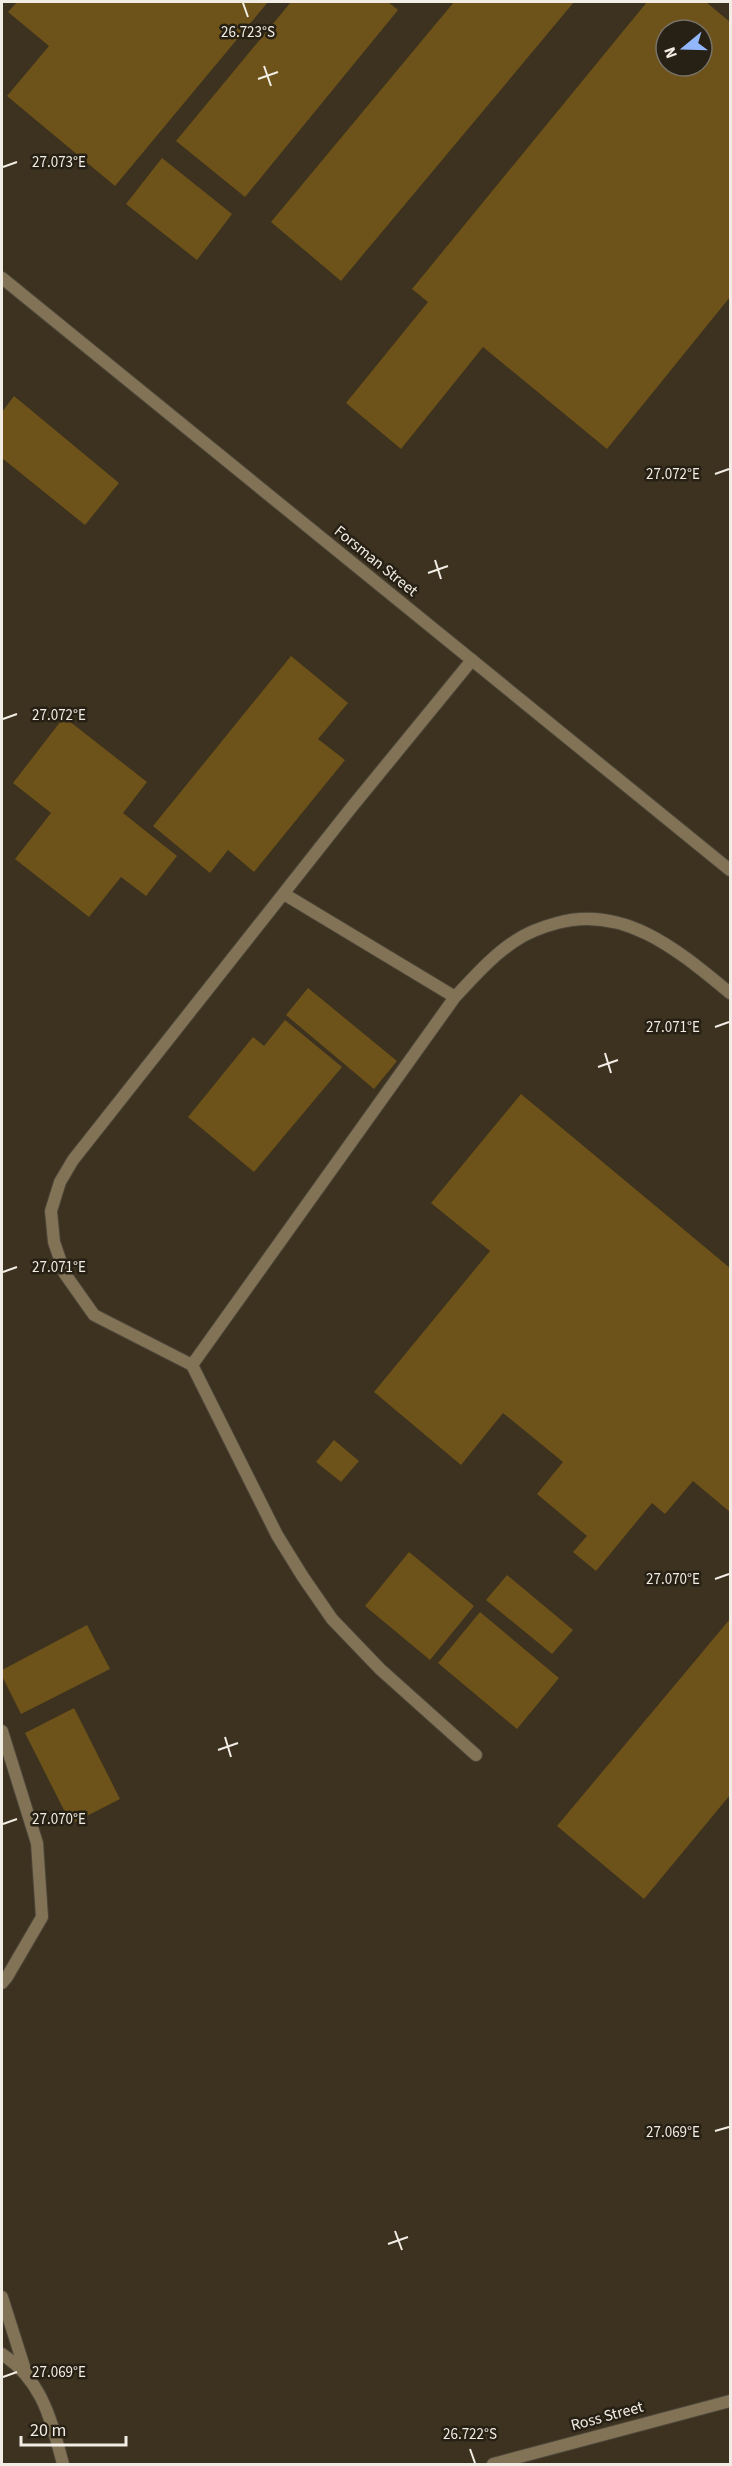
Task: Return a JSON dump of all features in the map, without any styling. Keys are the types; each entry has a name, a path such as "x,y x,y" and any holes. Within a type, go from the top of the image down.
{"street":[{"name":"Forsman Street","path":"2,278 730,870"},
{"path":"472,660 351,808 73,1160 60,1182 51,1211 54,1242 65,1274 94,1315 192,1365 278,1535 332,1619 380,1670 476,1755"},
{"path":"284,894 455,997"},
{"path":"192,1365 455,997 492,958 516,940 539,928 571,919 601,918 636,928 678,950 730,993"},
{"path":"2,1731 37,1843 42,1917 2,1983"},
{"path":"2,2297 27,2377"},
{"path":"2,2354 27,2377 46,2406 63,2464"},
{"name":"Ross Street","path":"493,2464 730,2401"}],"shaded area":[{"path":"2,2 730,2 730,2464 2,2464"}],"building":[{"path":"17,2 268,2 115,186 7,96 49,46 8,12"},
{"path":"291,2 388,2 398,10 245,197 176,141"},
{"path":"454,2 574,2 341,281 271,222"},
{"path":"647,2 706,2 730,22 730,297 607,449 483,347 401,449 346,403 428,302 412,289"},
{"path":"162,158 232,214 197,260 126,204"},
{"path":"14,396 119,483 85,525 2,458 2,412"},
{"path":"291,656 348,703 318,739 345,760 254,872 228,850 210,873 153,826"},
{"path":"64,717 147,782 123,813 177,856 146,896 121,877 89,917 15,859 51,813 13,783"},
{"path":"308,988 397,1061 374,1089 286,1015"},
{"path":"285,1020 342,1067 254,1172 188,1117 253,1037 264,1046"},
{"path":"521,1094 730,1268 730,1512 693,1481 665,1514 652,1503 596,1571 573,1552 587,1536 537,1494 563,1462 503,1413 461,1465 374,1392 490,1251 431,1203"},
{"path":"334,1440 359,1461 341,1482 316,1462"},
{"path":"409,1552 474,1606 430,1660 365,1606"},
{"path":"507,1575 573,1630 552,1654 486,1600"},
{"path":"480,1612 559,1678 517,1729 438,1663"},
{"path":"730,1619 730,1795 644,1899 557,1826"},
{"path":"87,1625 110,1669 21,1714 2,1676 2,1670"},
{"path":"74,1708 120,1799 71,1824 25,1733"}]}
